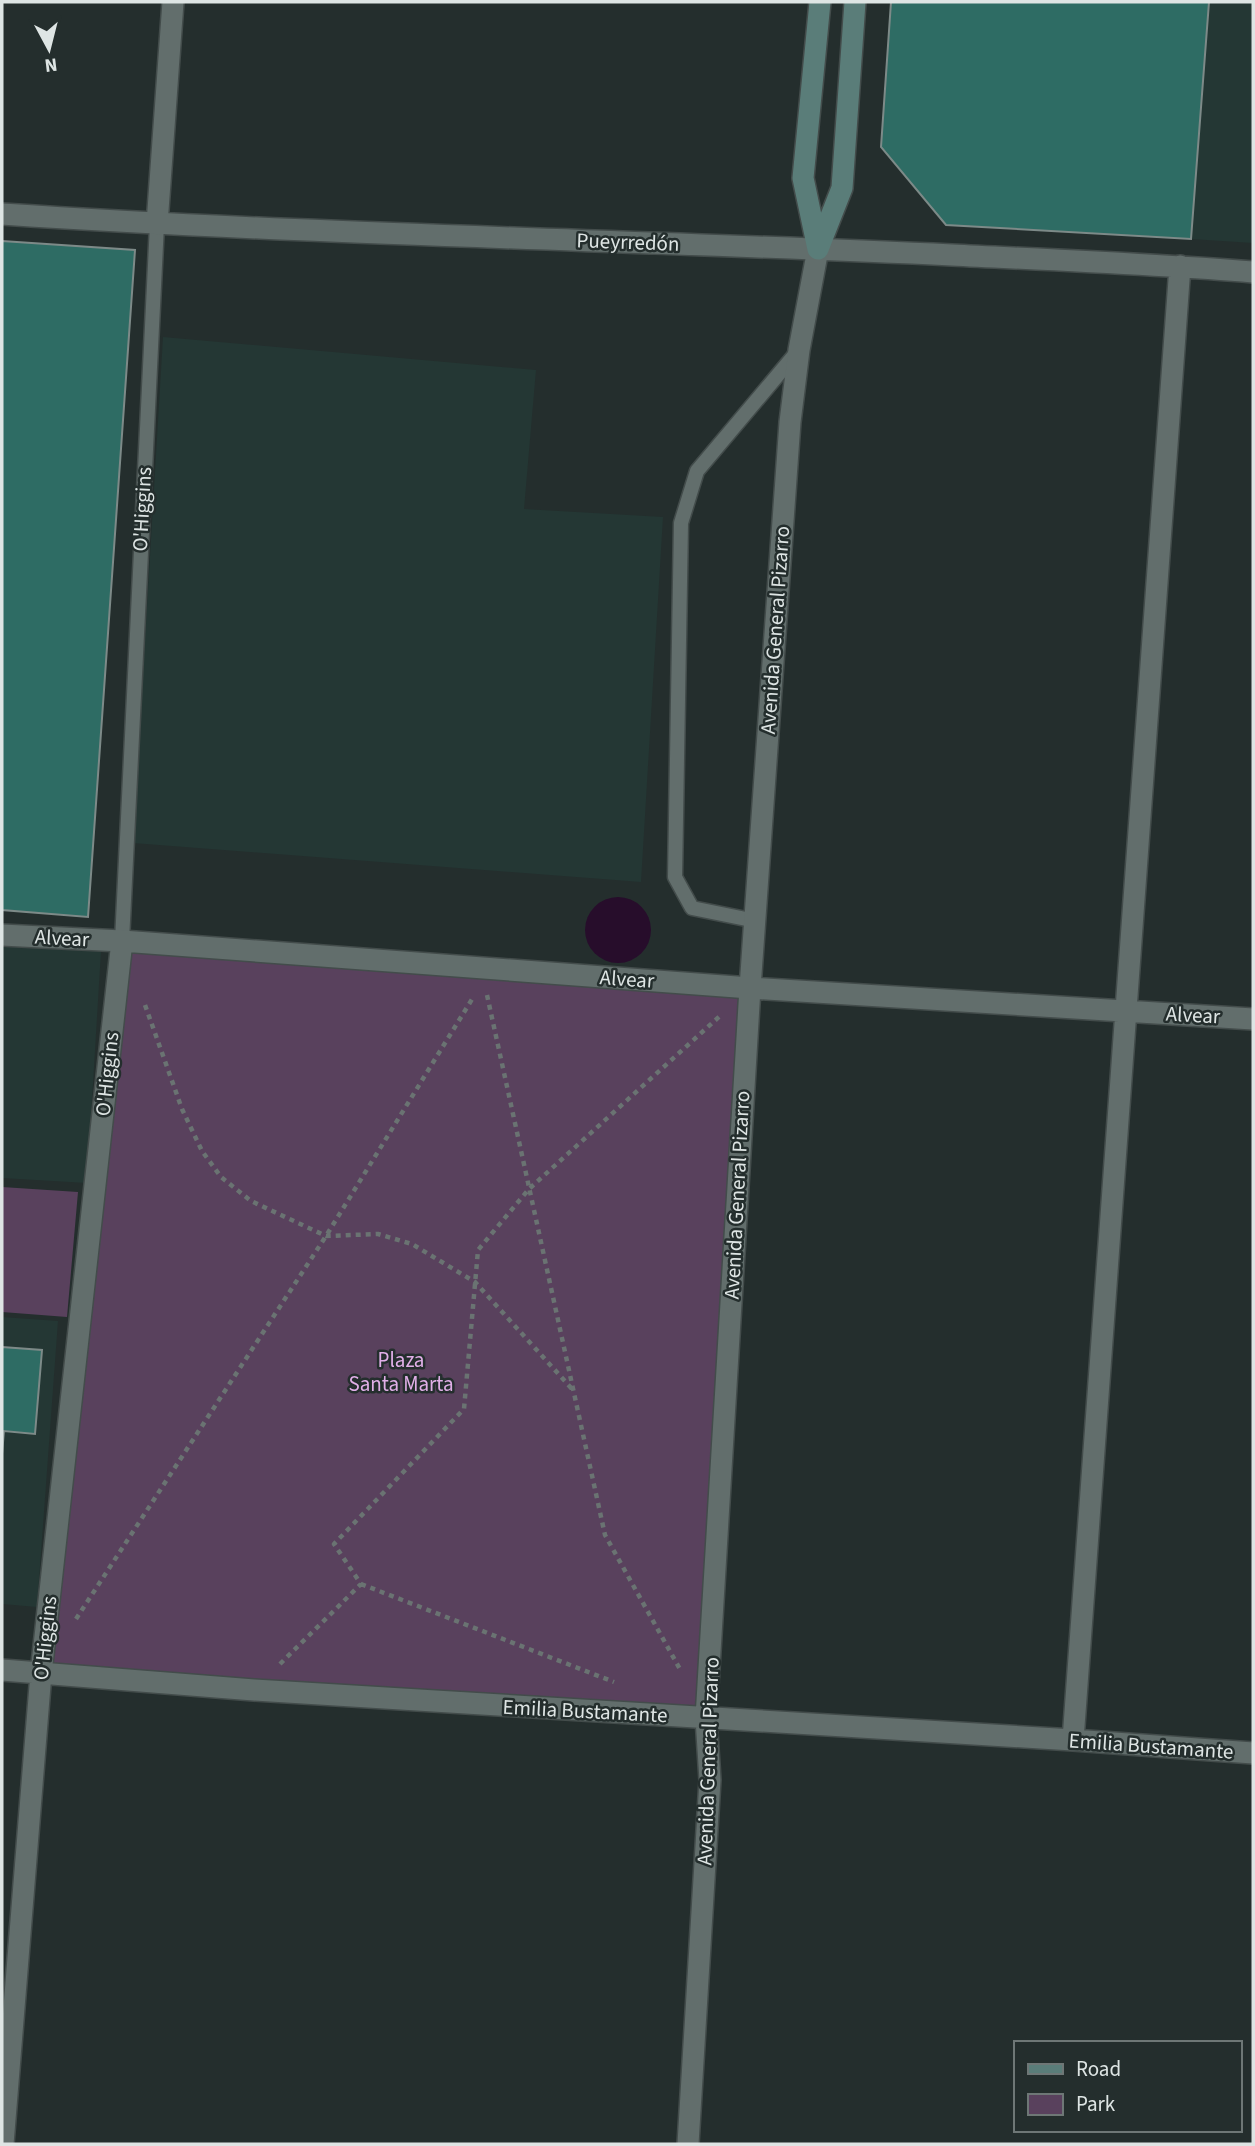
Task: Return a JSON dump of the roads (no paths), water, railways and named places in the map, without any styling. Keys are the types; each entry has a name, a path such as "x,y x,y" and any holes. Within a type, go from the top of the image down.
{"street":[{"name":"O'Higgins","path":"156,224 173,2"},
{"path":"818,249 803,178 820,2"},
{"path":"818,249 842,188 855,2"},
{"name":"Pueyrredón","path":"2,214 156,224 818,249 1180,266 1253,272"},
{"name":"Avenida General Pizarro","path":"688,2144 710,1780 706,1718 750,988 790,422 799,350 818,249"},
{"path":"1073,1740 1180,266"},
{"name":"Alvear","path":"2,935 122,941 750,988 1253,1018"},
{"name":"O'Higgins","path":"3,2144 41,1673 122,941"},
{"name":"Emilia Bustamante","path":"2,1670 254,1690 1253,1753"}],"lane":[{"name":"O'Higgins","path":"122,941 156,224"},
{"path":"756,921 692,908 675,877 681,523 697,471 799,350"}],"park label":[{"name":"Plaza Santa Marta","path":"401,1372"}]}
